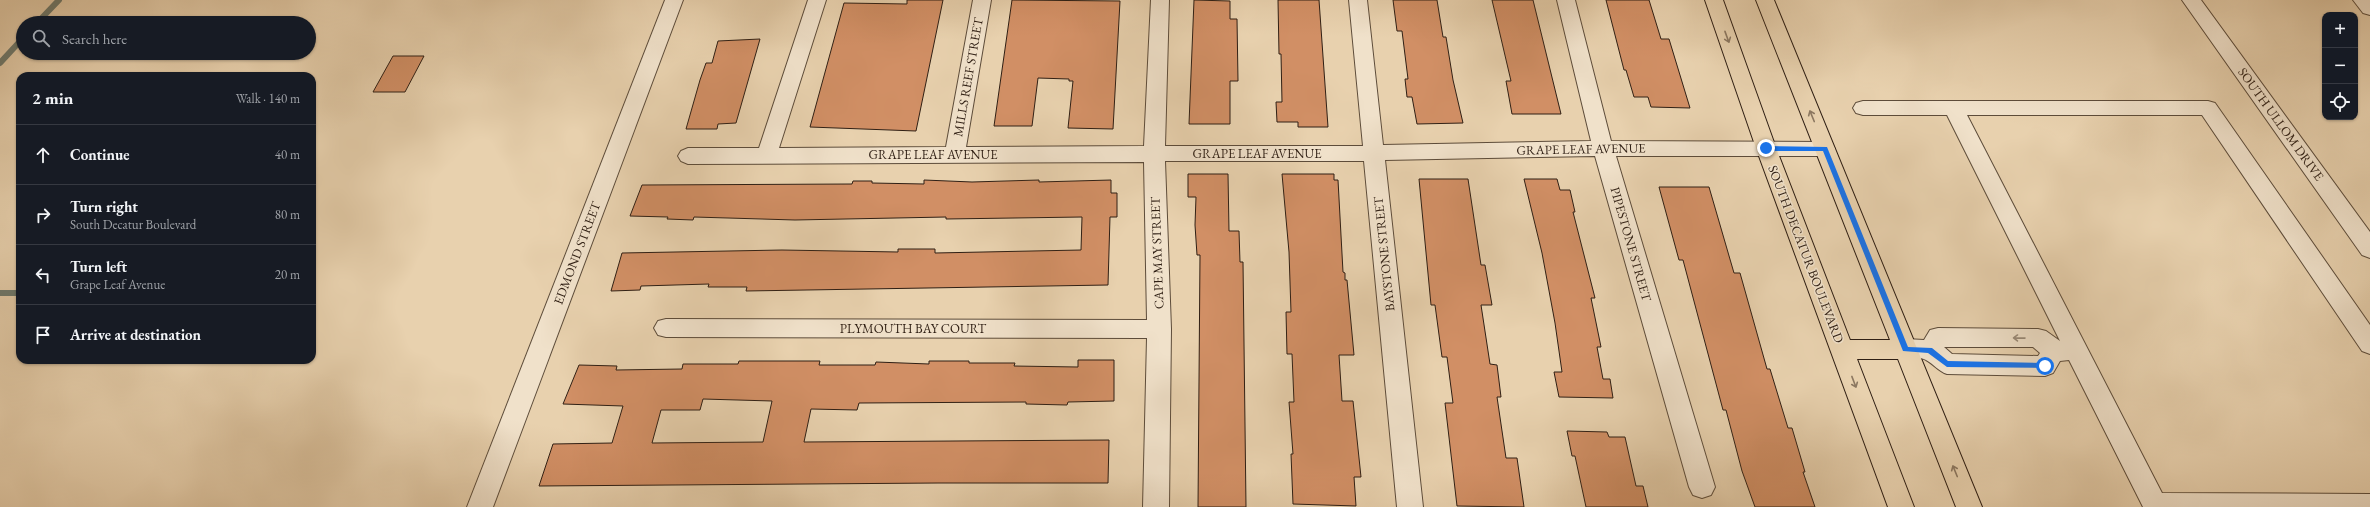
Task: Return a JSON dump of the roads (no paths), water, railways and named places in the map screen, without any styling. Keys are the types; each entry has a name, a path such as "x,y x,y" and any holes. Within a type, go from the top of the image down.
{"main road":[{"name":"SOUTH DECATUR BOULEVARD","path":"1714,0 1766,148 1901,507"},
{"path":"1765,0 1969,507"},
{"path":"1842,350 1906,349"}],"street":[{"name":"EDMOND STREET","path":"480,507 674,0"},
{"path":"767,154 817,0"},
{"name":"MILLS REEF STREET","path":"955,154 982,0"},
{"name":"CAPE MAY STREET","path":"1156,507 1159,329 1154,154 1160,0"},
{"name":"BAYSTONE STREET","path":"1358,0 1410,507"},
{"name":"PIPESTONE STREET","path":"1566,0 1602,148 1702,487"},
{"name":"SOUTH ULLOM DRIVE","path":"2192,0 2370,249"},
{"path":"2362,0 2370,9"},
{"path":"1863,108 2208,108 2370,344"},
{"path":"1953,108 2155,506 2370,505"},
{"name":"GRAPE LEAF AVENUE","path":"688,156 767,154 1373,153 1602,148 1825,149"},
{"name":"PLYMOUTH BAY COURT","path":"666,328 1159,329"},
{"path":"1906,349 1930,350 1947,364 2045,366 2053,351 2076,351"}],"waterway":[{"path":"44,16 59,0"},
{"path":"0,63 16,46"},
{"path":"0,293 16,293"}]}
